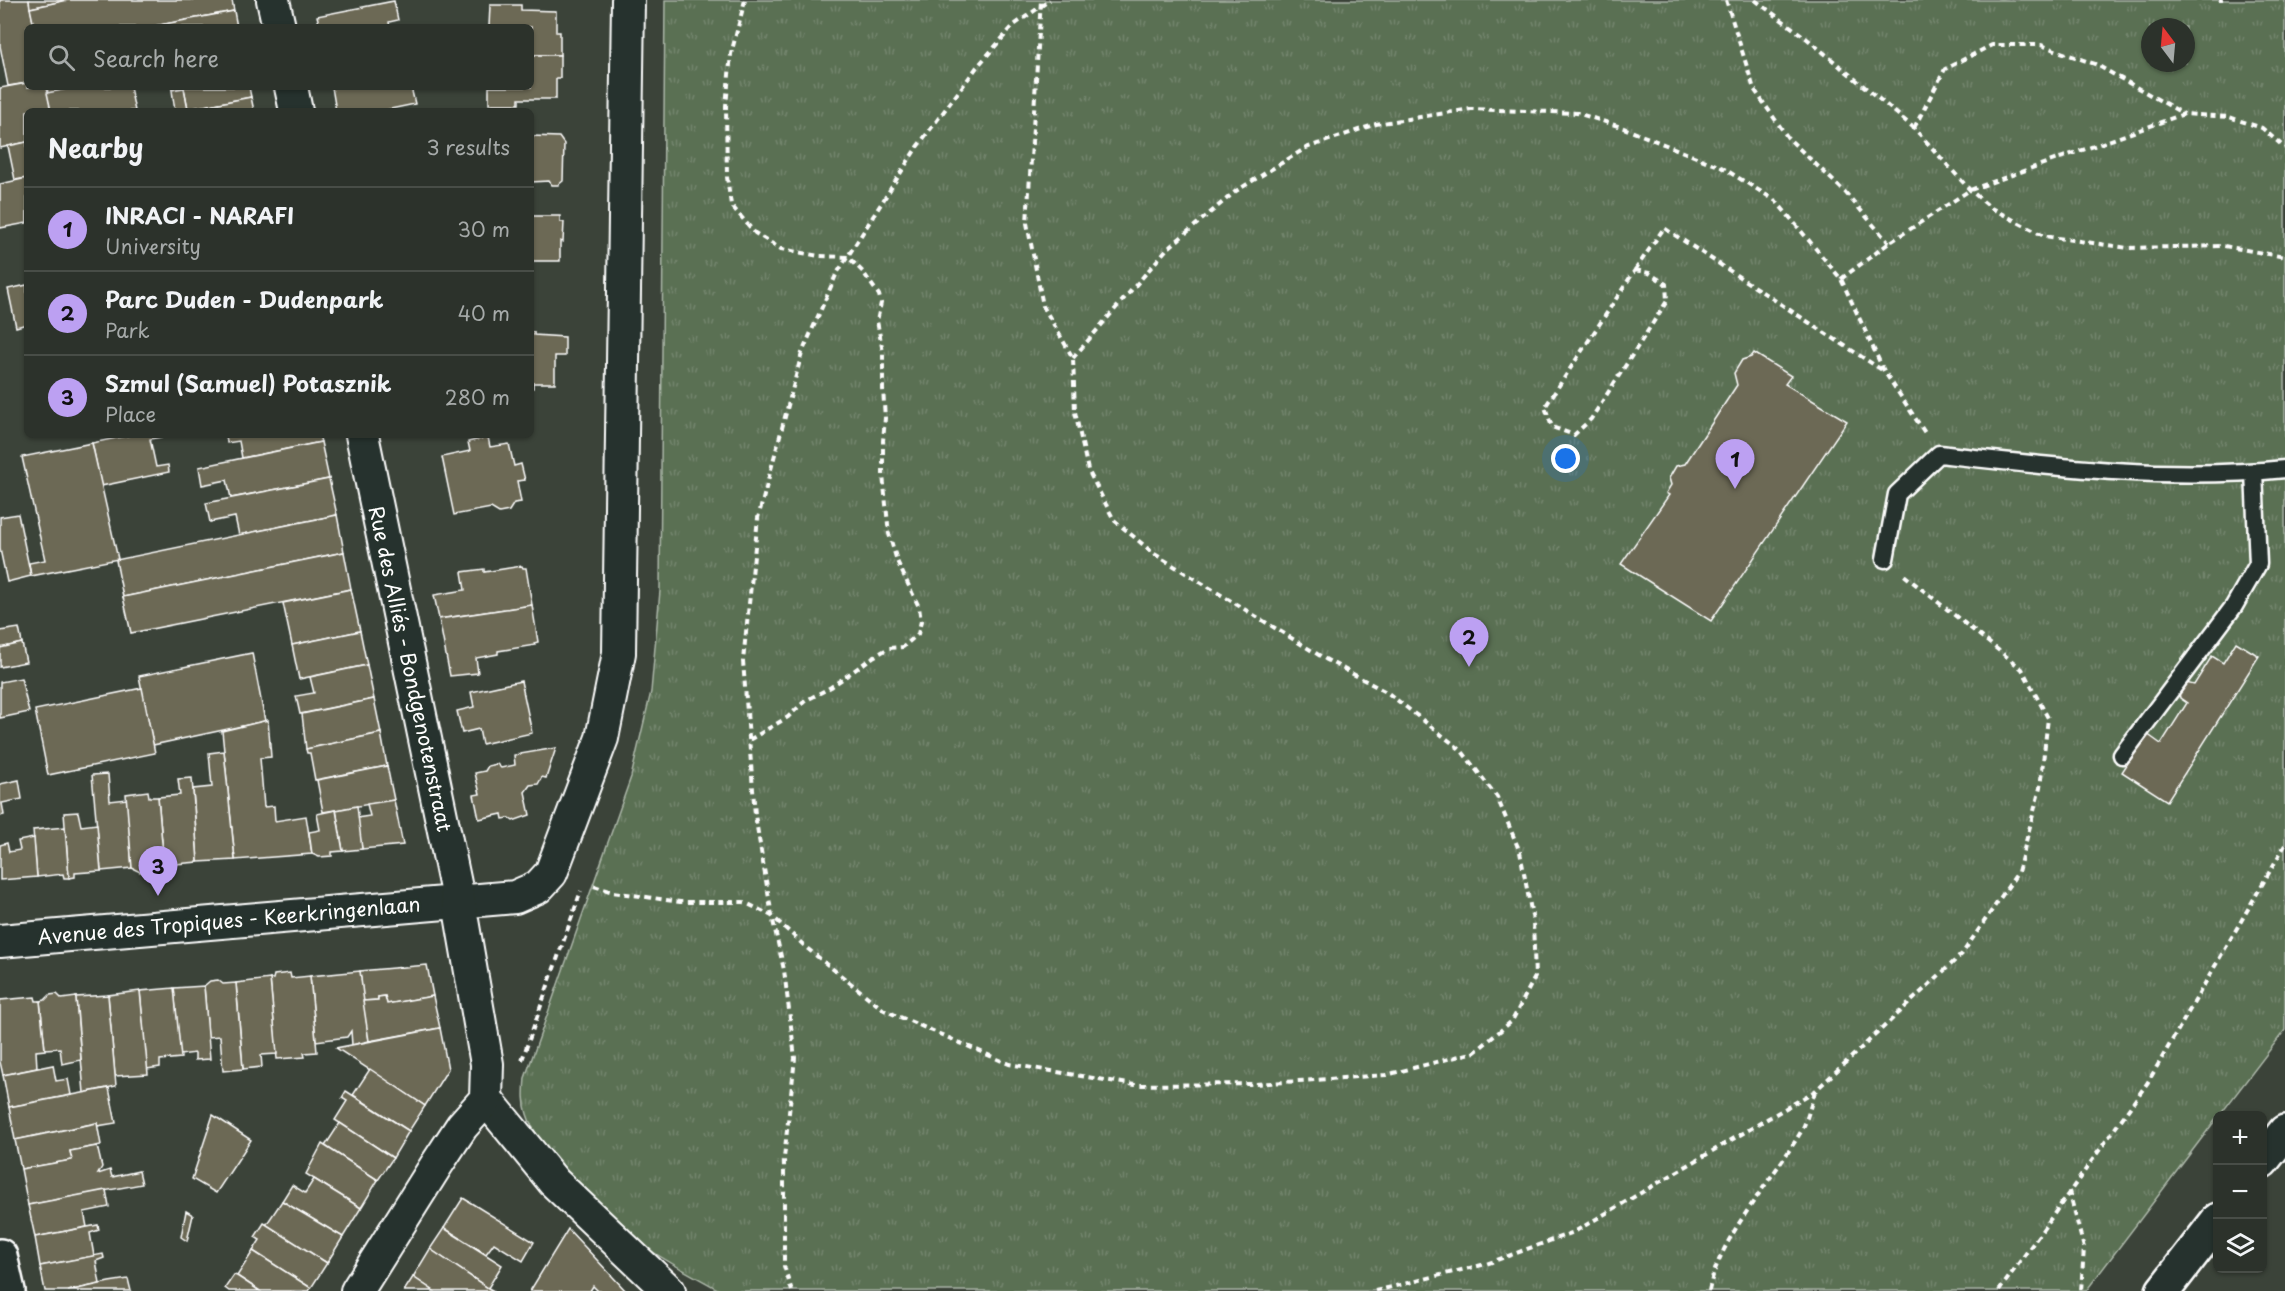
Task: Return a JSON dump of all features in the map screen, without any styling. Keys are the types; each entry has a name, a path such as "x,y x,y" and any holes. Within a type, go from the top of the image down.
{"street":[{"path":"273,0 278,24"},
{"name":"Avenue des Tropiques - Keerkringenlaan","path":"0,941 515,897 538,887 551,873 602,738 619,653 628,0"},
{"path":"292,90 295,108"},
{"name":"Rue des Alliés - Bondgenotenstraat","path":"363,438 459,903 487,1064 486,1099"},
{"path":"357,1291 436,1164 462,1126 486,1099 554,1182 669,1291"},
{"path":"2163,1291 2213,1225"},
{"path":"0,1256 8,1291"}],"lane":[{"path":"1885,559 1897,494 1940,454 2078,470 2176,474 2285,469"},
{"path":"2122,755 2234,606 2258,564 2254,472"}],"path":[{"path":"745,0 731,54 726,106 727,177 731,205 755,233 781,249 819,256 848,257 863,272 879,295 881,303 877,321 884,352 883,475 889,534 897,561 919,608 921,621 918,634 903,647 889,648 873,657 831,687 805,701 788,717 749,740"},
{"path":"594,885 613,892 680,902 744,902 772,916 808,949 884,1010 1009,1064 1136,1085 1257,1083 1386,1076 1475,1052 1512,1021 1535,977 1533,921 1520,852 1497,797 1461,750 1388,693 1327,660 1153,553 1114,520 1088,470 1075,412 1073,358 1043,306 1027,223 1041,0"},
{"path":"792,1291 784,1266 784,1158 795,1058 784,970 772,916 755,815 743,661 758,518 802,353 837,275 917,147 977,67 1014,25 1050,0"},
{"path":"1726,0 1754,89 1788,138 1845,192 1889,243"},
{"path":"1755,0 1806,38 1914,128 1970,190 1991,208 2044,237 2128,248 2224,246 2285,256"},
{"path":"1914,128 1945,69 1992,45 2040,45 2096,64 2184,114"},
{"path":"1073,358 1166,250 1236,191 1306,148 1376,124 1471,109 1577,113 1621,127 1720,167 1776,201 1841,279 1884,371 1940,454"},
{"path":"1841,279 1889,243 1970,190 2184,114 2229,117 2262,128 2285,148"},
{"path":"1635,270 1649,273 1666,284 1667,301 1591,419 1574,435 1552,427 1545,407 1635,270 1664,228 1884,371"},
{"path":"1375,1291 1486,1264 1574,1232 1815,1091 1962,954 2018,872 2040,788 2048,718 2022,669 1885,559"},
{"path":"1999,1291 2148,1082 2285,845"},
{"path":"521,1061 585,881"},
{"path":"1709,1291 1713,1272 1748,1210 1800,1133 1815,1091"},
{"path":"2069,1191 2084,1248 2081,1291"}],"green space":[{"path":"665,0 2285,0 2285,1030 2223,1111 2213,1111 2213,1123 2086,1291 721,1291 665,1260 634,1239 606,1215 573,1181 544,1145 533,1128 524,1101 525,1078 631,777 651,692 660,591"}],"building":[{"path":"0,0 29,0 33,24 24,24 24,83 8,86 0,46"},
{"path":"29,0 68,0 30,8"},
{"path":"68,0 232,0 234,11 165,24 33,24 30,8"},
{"path":"394,1 398,20 389,22 389,24 319,24 317,16"},
{"path":"490,5 521,5 521,10 556,11 556,32 560,32 560,55 534,55 534,24 489,24"},
{"path":"234,11 236,24 165,24"},
{"path":"534,55 560,55 560,78 556,78 556,99 519,99 519,104 489,104 489,90 534,90"},
{"path":"24,84 24,90 48,90 50,108 24,108 24,143 0,148 0,88"},
{"path":"62,90 131,90 134,108 50,108 47,93"},
{"path":"172,90 184,90 188,108 175,108"},
{"path":"184,90 250,90 251,97 188,108"},
{"path":"332,90 412,90 415,104 396,108 336,108"},
{"path":"251,97 253,108 193,108"},
{"path":"534,136 559,137 564,144 563,181 558,185 552,185 549,181 534,182"},
{"path":"24,143 24,178 15,180 8,146"},
{"path":"24,179 24,224 0,228 0,184"},
{"path":"534,216 560,216 560,222 564,222 563,242 560,241 560,261 534,261"},
{"path":"24,286 24,325 16,327 8,289"},
{"path":"534,335 565,337 565,356 555,356 555,383 534,383"},
{"path":"1754,353 1791,376 1785,384 1847,421 1711,621 1621,564 1669,495 1666,493 1671,485 1669,478 1676,466 1685,464 1737,385 1734,373 1742,360 1751,357"},
{"path":"116,438 156,438 150,439 156,467 168,465 169,472 101,486 92,443"},
{"path":"226,438 320,438 321,442 242,458 239,441 227,443"},
{"path":"488,438 490,447 509,444 514,466 521,464 525,480 517,481 521,502 514,503 509,511 499,513 491,508 454,515 442,457 470,451 468,442"},
{"path":"321,442 329,479 231,498 227,480 202,485 199,467"},
{"path":"92,443 118,559 31,576 29,563 45,560 22,457"},
{"path":"329,479 337,515 239,535 235,517 210,522 206,503"},
{"path":"18,514 31,576 7,582 0,549 0,517"},
{"path":"337,515 344,552 123,597 116,560"},
{"path":"344,552 351,589 131,633 123,597"},
{"path":"522,566 526,568 532,605 439,619 434,595 465,590 462,572 484,569 484,572"},
{"path":"351,589 360,631 292,645 283,603"},
{"path":"532,605 538,642 534,643 535,645 498,651 498,654 476,658 478,673 450,676 439,619"},
{"path":"19,628 22,643 0,648 0,631"},
{"path":"360,631 367,665 299,679 292,645"},
{"path":"2236,642 2259,656 2167,801 2122,772 2147,734 2161,744 2187,703 2180,698 2179,692 2186,683 2194,685 2212,656 2223,663"},
{"path":"22,643 26,662 0,667 0,648"},
{"path":"252,653 265,721 153,745 139,676"},
{"path":"367,665 374,699 300,714 296,696 314,693 310,677"},
{"path":"21,678 29,712 0,718 0,682"},
{"path":"521,681 532,733 482,744 479,729 462,733 457,711 474,707 471,692"},
{"path":"142,688 155,753 48,775 35,710"},
{"path":"374,699 381,733 306,749 302,714"},
{"path":"268,720 271,757 260,758 264,807 274,806 275,821 306,816 312,854 235,860 222,731"},
{"path":"381,733 387,766 315,780 310,753 307,753 306,749"},
{"path":"556,748 546,778 542,777 538,784 530,785 525,792 530,815 513,821 509,818 503,819 502,814 479,819 474,795 480,794 475,773 485,771 488,766 497,764 501,768 515,765 514,755"},
{"path":"224,751 235,860 198,862 193,789 212,787 209,753"},
{"path":"387,766 394,800 323,812 317,780"},
{"path":"108,774 110,801 127,799 132,868 101,871 92,775"},
{"path":"192,778 198,862 164,865 158,797 180,795 178,779"},
{"path":"19,780 22,799 2,803 4,815 0,816 0,784"},
{"path":"148,791 149,797 158,797 164,865 153,866 149,871 140,872 132,868 126,794"},
{"path":"394,800 403,845 362,849 357,818 370,816 367,804"},
{"path":"357,806 362,849 343,851 336,810"},
{"path":"336,810 343,851 332,852 332,856 319,857 312,854 309,832 320,830 317,814"},
{"path":"78,812 81,826 97,824 101,871 75,873 75,877 69,878 64,813"},
{"path":"65,827 69,878 64,878 63,874 37,877 33,830"},
{"path":"34,838 37,877 0,880 0,845 7,843 9,852 20,850 18,841"},
{"path":"427,965 433,996 387,1004 385,996 378,997 378,1000 363,1001 360,971"},
{"path":"360,971 369,1041 352,1045 351,1031 347,1037 316,1041 310,976"},
{"path":"290,973 291,978 310,976 317,1052 304,1053 305,1057 277,1059 270,979 273,979 274,975"},
{"path":"270,979 277,1054 261,1055 262,1067 243,1069 236,983"},
{"path":"218,980 223,984 236,983 243,1069 223,1071 220,1036 208,1037 204,986 210,981"},
{"path":"204,986 210,1059 195,1060 195,1053 180,1055 174,988"},
{"path":"174,988 181,1058 160,1060 160,1067 147,1069 140,991"},
{"path":"140,991 148,1074 115,1076 108,995"},
{"path":"57,994 62,999 76,997 81,1060 62,1064 60,1048 45,1049 40,1001"},
{"path":"108,995 116,1086 84,1093 76,997"},
{"path":"385,996 387,1004 433,996 440,1028 369,1041 363,1001 378,1000 378,997"},
{"path":"35,997 36,1001 40,1001 45,1050 36,1051 37,1068 3,1075 0,1062 0,1000"},
{"path":"440,1028 448,1069 425,1106 336,1048"},
{"path":"53,1065 56,1081 68,1079 71,1095 9,1107 3,1075"},
{"path":"370,1069 425,1106 409,1131 353,1095"},
{"path":"109,1088 116,1123 97,1126 97,1123 15,1140 9,1107"},
{"path":"346,1091 409,1131 393,1158 335,1120 347,1101 342,1098"},
{"path":"213,1115 251,1140 216,1193 192,1179"},
{"path":"97,1123 101,1145 70,1151 72,1160 21,1169 15,1140"},
{"path":"340,1123 393,1158 378,1180 325,1146"},
{"path":"322,1144 378,1180 361,1208 306,1174"},
{"path":"97,1146 102,1167 98,1174 110,1170 112,1177 139,1171 142,1184 28,1205 21,1169 72,1160 70,1151"},
{"path":"314,1179 361,1208 343,1237 282,1201 292,1185 305,1193"},
{"path":"106,1190 109,1207 84,1212 87,1227 35,1237 28,1205"},
{"path":"463,1198 534,1242 523,1261 494,1243 486,1254 444,1228"},
{"path":"282,1201 343,1237 327,1263 266,1225"},
{"path":"186,1211 193,1215 187,1241 181,1237"},
{"path":"264,1223 327,1263 311,1288 253,1251 260,1240 255,1237"},
{"path":"98,1225 99,1230 90,1233 94,1256 40,1266 35,1237"},
{"path":"444,1228 502,1265 488,1288 430,1249"},
{"path":"568,1229 626,1291 598,1291 593,1286 590,1291 530,1291"},
{"path":"430,1249 494,1291 434,1291 413,1277"},
{"path":"253,1251 311,1288 309,1291 260,1291 237,1276"},
{"path":"103,1254 104,1258 96,1261 100,1284 68,1291 45,1291 40,1266"},
{"path":"234,1275 260,1291 229,1291 225,1288"},
{"path":"413,1277 434,1291 404,1291"},
{"path":"128,1279 131,1291 68,1291 109,1282"}],"place":[{"name":"INRACI - NARAFI","path":"1735,489"},
{"name":"Parc Duden - Dudenpark","path":"1469,667"},
{"name":"Szmul (Samuel) Potasznik","path":"158,896"}]}
